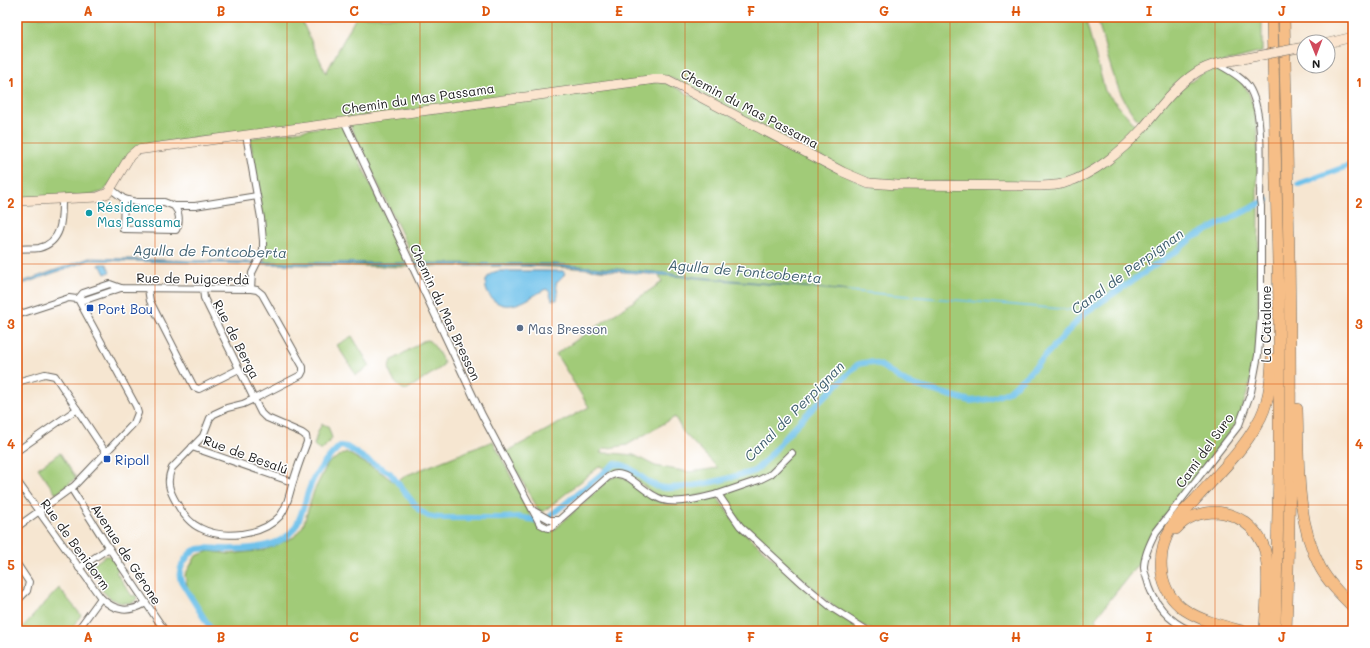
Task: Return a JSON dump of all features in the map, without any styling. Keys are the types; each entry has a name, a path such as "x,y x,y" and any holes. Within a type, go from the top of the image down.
{"highway":[{"name":"La Catalane","path":"1272,17 1279,304 1279,471 1275,631"},
{"name":"La Catalane","path":"1284,17 1289,228 1290,364 1286,631"},
{"path":"1242,631 1198,617 1185,610 1175,601 1166,588 1162,577 1161,556 1172,526 1232,458 1258,423 1269,393 1272,325 1279,304"},
{"path":"1290,364 1297,385 1301,506 1307,536 1320,568 1338,593 1353,607"},
{"path":"1165,542 1179,526 1193,516 1206,513 1220,512 1238,518 1251,527 1265,550 1267,569 1265,631"}],"street":[{"path":"1336,41 1353,37"},
{"name":"Chemin du Mas Passama","path":"110,189 130,156 137,150 656,79 668,80 844,172 869,183 897,186 1041,186 1063,184 1080,178 1110,159 1140,131 1174,90 1198,71 1218,64 1296,49"},
{"name":"Cami del Suro","path":"1191,631 1182,627 1165,614 1150,593 1144,567 1147,549 1156,532 1239,425 1251,392 1258,355 1260,316 1259,135 1256,105 1248,85 1229,70 1218,64"},
{"path":"1353,81 1353,94"},
{"name":"Chemin du Mas Bresson","path":"344,121 482,415 543,527 552,527 558,520 608,477 616,474 624,474 655,498 668,501 694,499 718,494 759,480 771,474 792,453"},
{"path":"246,135 261,218 263,242 263,251 252,273 251,289"},
{"path":"17,201 98,197 108,193 110,189 124,199 136,202 164,202 174,206 195,206 257,196"},
{"path":"17,249 40,248 49,243 55,237 61,227 62,199"},
{"path":"124,199 123,229 176,230 179,218 177,210 174,206"},
{"name":"Rue de Puigcerdà","path":"78,299 83,293 110,284 121,288 148,289 251,289 257,290 262,294 303,367 303,371 301,375 244,404 227,408 214,414 210,418 203,436 172,468 168,480 169,487 182,512 188,520 200,528 212,533 229,534 246,533 263,528 275,521 286,506 292,482"},
{"path":"148,289 150,301 194,387 199,389 239,369"},
{"name":"Rue de Berga","path":"203,289 204,298 262,413 265,417 306,436 307,442 292,482"},
{"path":"17,315 69,298 78,299 136,406 138,413 134,423 106,454 71,488 17,527"},
{"path":"17,382 45,374 55,376 106,454"},
{"path":"17,451 77,409"},
{"name":"Rue de Besalú","path":"192,446 292,482"},
{"name":"Rue de Benidorm","path":"17,481 101,598 114,608 125,610 135,609 146,603"},
{"name":"Avenue de Gérone","path":"71,488 109,548 165,631"},
{"path":"718,494 740,526 832,608 868,631"},
{"path":"533,510 550,520 558,520"},
{"path":"79,568 109,548"},
{"path":"17,564 29,582 27,591 17,601"},
{"path":"77,631 101,598"}],"green space":[{"path":"17,17 300,17 326,73 356,17 1085,17 1105,91 1138,128 1113,152 1094,167 1073,178 1062,181 1041,183 897,182 870,180 845,170 669,77 137,146 108,187 102,192 91,195 17,199"},
{"path":"1144,17 1262,17 1262,52 1197,69 1142,124 1125,102 1119,89 1109,61 1098,21 1102,19"},
{"path":"1219,67 1241,82 1246,88 1251,99 1257,127 1257,201 1259,206 1258,316 1256,355 1248,391 1236,424 1153,531 1145,548 1142,559 1095,619 1105,631 874,631 860,624 833,606 805,582 742,524 719,491 688,498 664,498 652,493 630,475 618,472 612,473 600,466 543,512 538,509 506,452 589,407 556,354 662,282 658,274 576,268 526,266 417,266 349,123 656,82 667,83 868,186 1081,181 1176,92 1200,74","holes":["675,417 683,432 718,468 689,472 655,466 634,455 600,453 603,449 627,445"]},
{"path":"343,124 408,267 264,264 265,251 259,194 250,138"},
{"path":"352,336 370,366 356,375 337,345"},
{"path":"428,340 435,347 444,363 442,367 406,390 402,389 390,374 389,369 391,361 423,341"},
{"path":"322,424 328,426 332,438 322,450 319,450 314,445 318,431"},
{"path":"493,441 535,524 543,531 552,532 609,479 617,476 623,477 654,500 668,504 717,497 738,527 830,610 863,631 215,631 188,590 185,575 196,556 209,551 230,554 265,550 294,537 303,526 314,491 328,463 346,452 382,473 395,483 407,475"},
{"path":"60,453 76,478 56,494 38,468"},
{"path":"105,556 111,557 119,569 116,572 132,596 136,595 137,598 134,602 123,603 113,600 105,594 98,585 102,583 93,571 89,573 90,567"},
{"path":"59,588 81,615 70,631 19,631"}],"water":[{"path":"89,258 249,262 410,263 411,265 249,264 90,260 17,286 17,284"},
{"path":"411,263 555,264 667,273 849,291 555,266 412,265"},
{"path":"99,264 107,264 110,272 105,274"},
{"path":"498,271 563,271 565,274 556,283 558,295 557,300 552,300 549,291 546,289 521,302 512,305 504,305 496,302 487,291 487,279 491,274"}],"waterway":[{"name":"Canal de Perpignan","path":"1299,184 1353,164"},
{"name":"Canal de Perpignan","path":"551,515 614,464 621,464 653,484 668,488 704,484 754,471 767,459 804,417 858,364 870,362 880,365 907,383 970,401 990,399 1008,392 1028,374 1086,312 1178,250 1192,238 1267,200"},
{"name":"Agulla de Fontcoberta","path":"848,291 1073,310"},
{"name":"Canal de Perpignan","path":"212,631 181,581 180,573 185,560 192,552 199,549 256,548 274,543 287,536 293,530 301,515 314,478 324,463 340,446 347,447 390,473 419,510 428,516 439,518 518,517 535,520"}],"place":[{"name":"Résidence Mas Passama","path":"89,213"},
{"name":"Port Bou","path":"90,308"},
{"name":"Mas Bresson","path":"520,328"},
{"name":"Ripoll","path":"107,459"}]}
